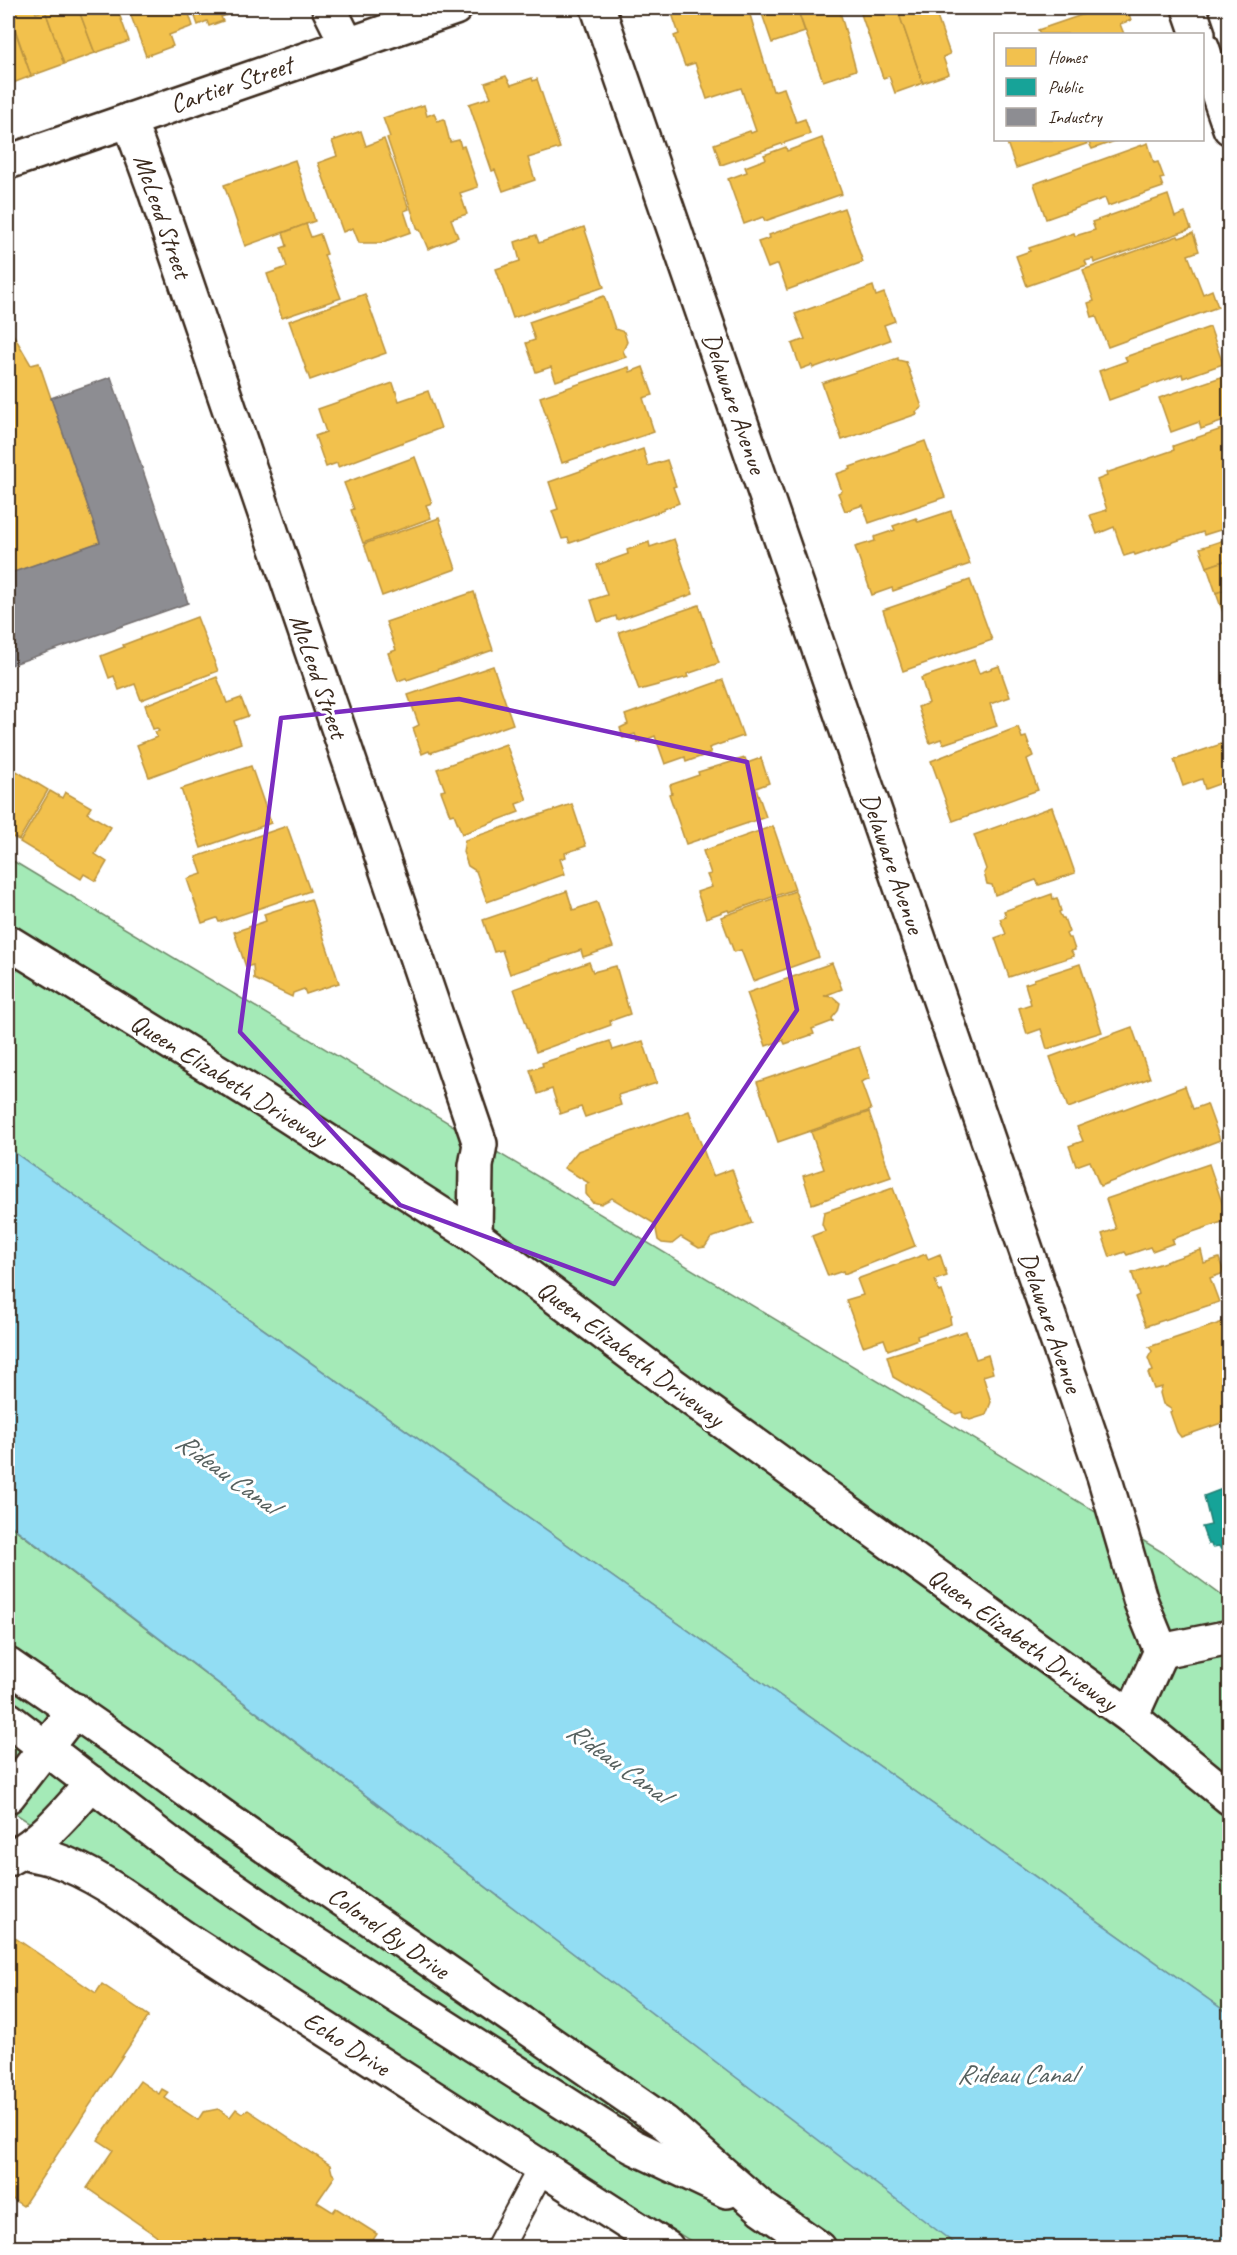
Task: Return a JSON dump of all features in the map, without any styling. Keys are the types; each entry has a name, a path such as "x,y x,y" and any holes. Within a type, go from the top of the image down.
{"street":[{"path":"329,8 347,44"},
{"name":"Cartier Street","path":"8,162 455,8"},
{"name":"Delaware Avenue","path":"598,8 1104,1476 1141,1602 1161,1651"},
{"path":"1189,8 1198,33"},
{"path":"1204,50 1230,128"},
{"name":"McLeod Street","path":"129,120 480,1144 476,1166 475,1236"},
{"name":"Queen Elizabeth Driveway","path":"8,942 254,1094 475,1236 674,1386 1131,1717 1230,1798"},
{"path":"1131,1717 1161,1651 1230,1637"},
{"name":"Colonel By Drive","path":"8,1665 664,2122 763,2209 819,2247"},
{"path":"8,1796 75,1710"},
{"name":"Colonel By Drive","path":"8,1719 182,1852 289,1927 632,2146 763,2209"},
{"path":"15,1856 57,1822 92,1783"},
{"name":"Echo Drive","path":"15,1856 52,1859 77,1869 116,1892 194,1945 667,2247"}],"lane":[{"path":"499,2247 542,2167"}],"highlighted area":[{"path":"459,699 747,762 797,1010 614,1284 400,1205 240,1032 281,718"}],"green space":[{"path":"8,858 1162,1552 1229,1601 1229,2014 8,1148"},
{"path":"8,1524 960,2247 700,2247 8,1809"}],"water":[{"name":"Rideau Canal","path":"8,1148 1229,2014 1229,2247 959,2247 8,1523"}],"building: Homes":[{"path":"8,8 34,8 36,13 45,10 64,64 31,76"},
{"path":"78,8 95,53 64,64 45,10"},
{"path":"78,8 117,8 129,41 95,53"},
{"path":"128,8 187,8 193,26 169,35 173,46 146,56"},
{"path":"192,8 247,8 221,17 223,21 209,26 207,21 198,25"},
{"path":"670,8 748,8 773,91 784,88 796,122 805,119 810,134 721,165 714,144 756,131 741,88 707,99 695,63 685,66 674,36 679,34"},
{"path":"760,8 797,8 805,32 772,43"},
{"path":"797,8 839,8 856,70 823,81"},
{"path":"859,8 897,8 923,83 895,93 889,76 883,78"},
{"path":"897,8 934,8 950,54 943,57 949,74 923,83"},
{"path":"1102,8 1127,8 1131,20 1120,24 1124,33 1040,33 1038,30"},
{"path":"8,11 31,76 8,85"},
{"path":"506,76 511,85 532,78 533,81 537,79 560,148 528,158 535,180 503,191 495,170 492,171 469,104 491,97 485,83"},
{"path":"424,105 427,116 434,113 437,121 444,119 450,142 459,140 461,147 464,146 478,187 460,193 467,214 451,219 458,237 428,249 418,230 387,138 390,137 383,118"},
{"path":"361,131 366,146 384,139 409,209 404,211 411,232 380,243 359,243 353,228 343,232 318,163 337,156 332,141"},
{"path":"822,138 842,194 765,221 763,217 744,224 728,179 747,172 745,167 766,159 764,155 786,147 787,151"},
{"path":"1006,141 1115,141 1092,149 1089,143 1016,168"},
{"path":"1148,143 1154,163 1158,162 1164,178 1160,179 1163,187 1108,206 1105,198 1046,219 1034,184"},
{"path":"295,160 315,221 245,246 224,185"},
{"path":"1168,195 1175,217 1185,213 1191,229 1094,263 1093,259 1085,261 1087,265 1027,286 1016,256 1030,251 1029,248 1074,233 1075,236 1095,230 1092,222"},
{"path":"844,208 863,262 787,290 778,264 768,268 758,242 770,238 769,235"},
{"path":"306,224 311,237 320,234 327,254 324,255 341,298 282,318 267,274 287,267 281,248 287,246 283,233"},
{"path":"584,227 604,287 513,318 496,269 520,261 515,242 536,235 539,243"},
{"path":"1193,233 1199,251 1188,255 1203,294 1212,290 1218,307 1108,347 1096,316 1092,317 1088,303 1094,301 1083,270 1178,236 1179,238"},
{"path":"873,286 876,296 884,293 895,321 884,325 890,340 813,368 812,365 801,369 792,344 805,339 795,314"},
{"path":"365,294 386,353 310,380 289,321"},
{"path":"604,296 615,329 624,332 627,342 623,351 626,357 556,381 551,367 536,372 526,343 535,340 529,322"},
{"path":"8,310 10,329 31,365 39,363 100,542 8,574"},
{"path":"1210,327 1223,364 1183,378 1182,374 1109,400 1099,371 1127,361 1125,357"},
{"path":"898,358 906,362 922,407 916,412 917,414 842,440 822,383"},
{"path":"629,367 630,372 643,367 653,395 643,398 654,432 562,463 540,397"},
{"path":"1230,374 1230,419 1201,429 1199,422 1171,432 1159,398"},
{"path":"393,383 399,401 428,391 441,428 338,467 337,463 326,467 315,436 326,432 318,409"},
{"path":"1230,426 1230,527 1204,535 1203,532 1135,555 1134,553 1124,556 1114,527 1097,534 1090,515 1107,510 1097,480 1107,476 1106,473 1174,450 1173,446"},
{"path":"925,441 945,497 869,523 863,505 845,511 838,493 842,491 836,474"},
{"path":"643,449 648,466 667,460 679,503 570,543 568,538 562,539 552,511 558,509 549,482"},
{"path":"415,457 432,503 426,505 431,518 363,543 344,483"},
{"path":"951,511 970,564 893,591 892,588 872,595 855,547 875,541 874,537 895,530 893,526 916,518 918,522"},
{"path":"439,518 456,569 382,596 364,544"},
{"path":"1230,538 1230,559 1207,567 1200,548"},
{"path":"674,539 693,594 617,620 616,616 598,622 591,600 607,595 597,565 628,554 627,550 649,542 650,547"},
{"path":"1230,559 1230,588 1216,593 1207,567"},
{"path":"970,580 992,640 903,671 883,610"},
{"path":"1230,588 1230,616 1225,618 1216,593"},
{"path":"474,592 493,650 407,680 406,678 398,681 388,653 396,650 386,622"},
{"path":"699,605 719,663 687,674 688,677 639,690 619,632"},
{"path":"197,617 218,671 141,700 135,684 119,690 114,676 109,678 101,656 124,647 123,645"},
{"path":"974,660 979,673 999,666 1010,697 990,704 997,726 943,744 941,739 930,743 918,707 929,703 921,678"},
{"path":"493,666 513,724 422,754 413,728 419,725 408,695"},
{"path":"217,677 227,703 241,698 248,716 234,721 241,743 149,777 137,745 157,737 155,732 159,731 157,728 153,729 145,705"},
{"path":"723,680 743,736 709,748 711,753 686,762 685,757 665,764 655,736 638,743 635,734 623,738 620,728 628,724 625,715"},
{"path":"1018,727 1022,738 1026,737 1033,756 1027,759 1038,790 953,821 931,761"},
{"path":"1230,741 1230,780 1205,789 1202,779 1183,786 1174,760"},
{"path":"506,744 527,800 516,804 519,812 462,834 454,814 450,815 441,791 445,790 437,769"},
{"path":"745,758 747,763 761,758 769,783 756,788 766,817 686,844 669,794 672,793 670,785 699,775 698,772"},
{"path":"8,766 48,790 19,840 13,837 8,846"},
{"path":"251,766 271,823 201,848 181,789"},
{"path":"50,791 62,798 65,792 91,807 87,813 111,827 95,854 107,862 96,881 84,874 81,879 20,842"},
{"path":"572,804 586,846 565,853 566,857 560,859 565,874 487,902 476,871 468,866 463,852 465,840"},
{"path":"1052,807 1075,873 1039,885 1036,880 995,895 992,885 987,884 984,873 986,869 974,835"},
{"path":"287,826 310,891 219,922 217,918 202,923 187,879 202,874 196,857"},
{"path":"773,826 795,889 706,918 697,892 712,887 707,875 711,874 703,851"},
{"path":"567,891 573,910 597,902 613,947 583,957 581,950 510,974 502,950 494,952 483,920"},
{"path":"795,891 819,957 753,981 741,950 734,952 721,917"},
{"path":"1052,894 1053,899 1057,898 1061,911 1059,912 1069,932 1066,934 1068,938 1071,938 1075,950 1071,951 1074,956 1009,977 995,938 1006,934 1000,919 1006,917 1004,911"},
{"path":"311,899 339,983 306,994 304,989 293,993 292,997 254,979 253,965 246,967 234,932 266,921 264,914"},
{"path":"589,962 593,972 616,966 630,1014 610,1021 611,1025 536,1052 514,989"},
{"path":"832,963 842,989 824,996 833,997 840,1003 838,1011 832,1018 833,1021 812,1029 814,1034 785,1044 783,1040 766,1046 747,993"},
{"path":"1080,964 1102,1032 1047,1049 1041,1029 1027,1034 1019,1008 1031,1004 1025,984"},
{"path":"1132,1027 1150,1078 1068,1108 1050,1057"},
{"path":"610,1041 613,1050 643,1041 657,1083 618,1095 621,1105 585,1117 581,1107 560,1114 552,1089 538,1094 530,1070 543,1066 542,1063"},
{"path":"859,1047 870,1078 861,1082 871,1110 778,1142 757,1082"},
{"path":"1185,1086 1193,1109 1207,1104 1220,1140 1100,1186 1090,1161 1076,1166 1069,1146 1083,1141 1077,1127"},
{"path":"689,1111 713,1176 732,1169 752,1223 711,1238 705,1247 699,1248 681,1237 672,1244 662,1243 658,1240 655,1224 612,1198 601,1204 592,1202 586,1194 586,1185 589,1183 564,1168 578,1151"},
{"path":"869,1112 891,1177 812,1204 803,1176 824,1169 811,1132"},
{"path":"1209,1164 1228,1220 1172,1239 1174,1243 1152,1251 1150,1247 1127,1255 1125,1252 1110,1257 1102,1234 1116,1229 1106,1199"},
{"path":"893,1188 915,1246 844,1274 843,1271 828,1276 812,1236 825,1231 822,1224 824,1212"},
{"path":"1201,1250 1204,1263 1219,1258 1224,1273 1210,1278 1219,1302 1146,1326 1135,1297 1139,1295 1132,1273"},
{"path":"926,1254 928,1259 940,1254 947,1276 935,1280 939,1292 942,1291 951,1317 951,1324 917,1336 918,1339 888,1350 884,1339 863,1346 846,1300 863,1295 857,1279"},
{"path":"1223,1322 1227,1338 1230,1337 1230,1420 1181,1437 1177,1432 1171,1409 1163,1404 1160,1393 1162,1387 1154,1389 1148,1373 1153,1371 1148,1358 1152,1351 1149,1347"},
{"path":"966,1331 976,1359 988,1355 993,1373 983,1376 991,1402 986,1415 970,1420 963,1417 962,1412 956,1414 893,1377 887,1356"},
{"path":"8,1933 96,1993 102,1984 149,2016 23,2206 8,2196"},
{"path":"140,2081 159,2094 162,2089 169,2093 165,2098 198,2120 203,2112 218,2109 230,2117 236,2109 242,2113 248,2110 330,2165 335,2176 317,2202 333,2212 336,2208 377,2234 373,2240 384,2248 152,2248 159,2238 87,2188 113,2150 98,2140"}],"building: Public":[{"path":"1230,1486 1230,1567 1219,1546 1212,1547 1208,1544 1202,1527 1211,1525 1204,1496"}],"building: Industry":[{"path":"111,377 188,603 8,666 8,574 100,542 51,398"}]}
